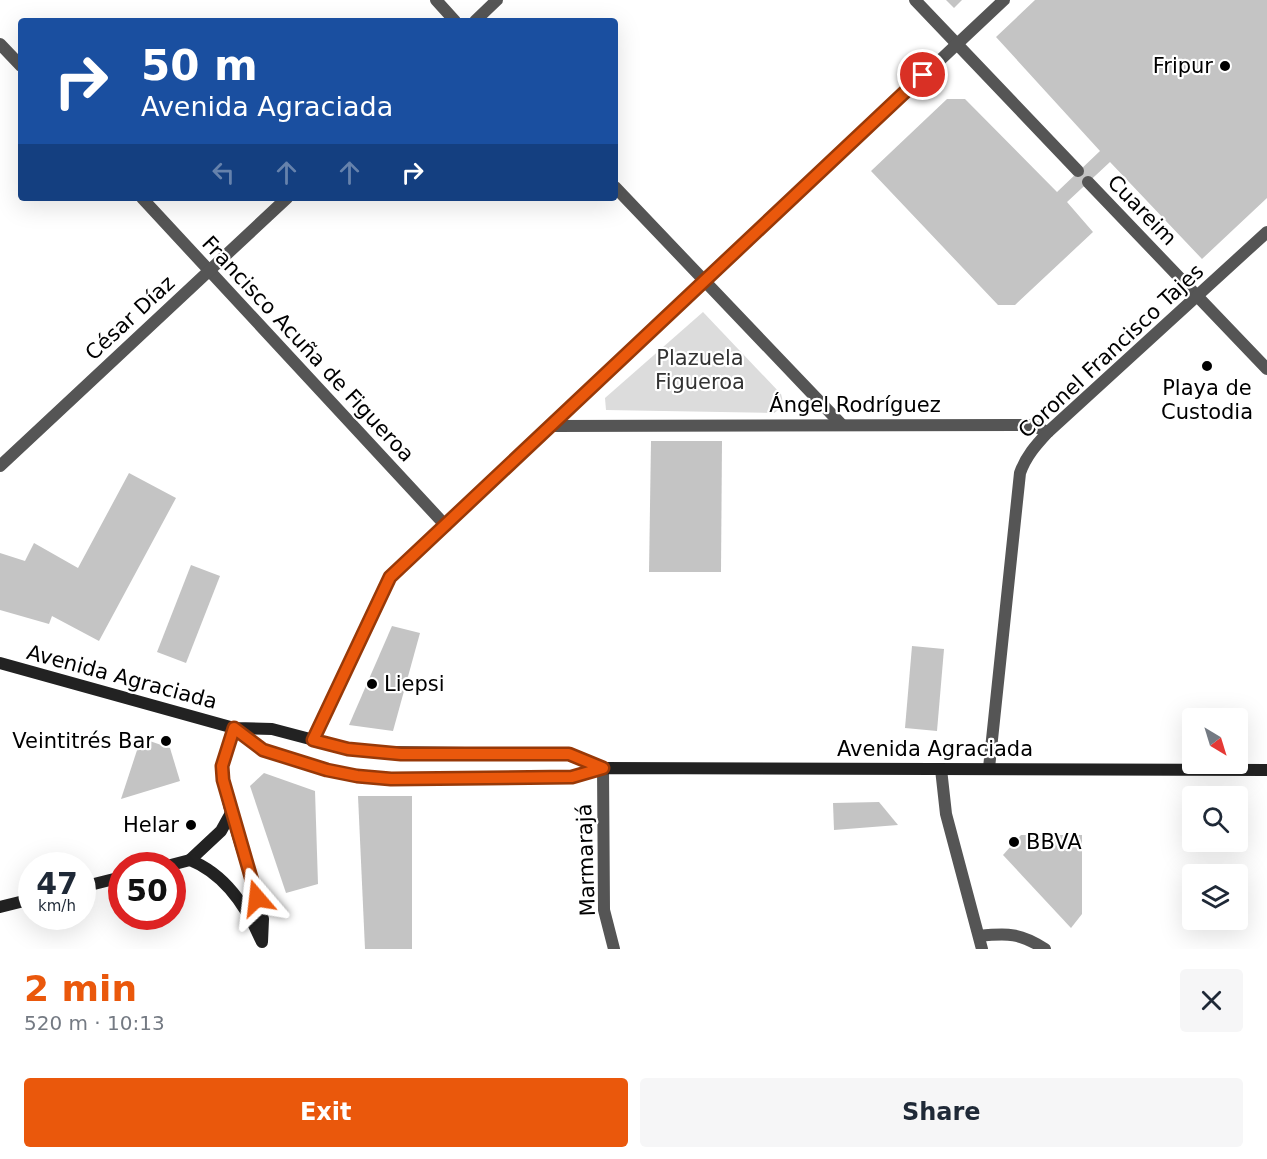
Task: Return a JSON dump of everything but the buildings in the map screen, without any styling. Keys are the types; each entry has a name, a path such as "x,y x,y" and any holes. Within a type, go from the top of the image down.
{"main road":[{"name":"Avenida Agraciada","path":"0,663 234,728 272,729 348,749 401,754 569,754 603,768"},
{"name":"Avenida Agraciada","path":"234,728 263,750 327,770 391,779 572,777 603,768 1267,770"},
{"path":"234,728 222,766 223,780 263,919 263,945"},
{"path":"186,861 190,860 221,831 231,813"},
{"path":"190,860 213,871 241,902 263,945"},
{"path":"0,907 18,902"}],"street":[{"path":"436,0 452,18"},
{"path":"477,18 497,0"},
{"name":"Cuareim","path":"915,0 1078,171"},
{"path":"313,740 390,577 1004,0"},
{"path":"0,44 18,63"},
{"name":"Cuareim","path":"1088,182 1267,369"},
{"path":"618,191 842,425"},
{"name":"Francisco Acuña de Figueroa","path":"145,201 446,526"},
{"name":"César Díaz","path":"0,466 284,201"},
{"name":"Coronel Francisco Tajes","path":"989,768 1020,473 1032,449 1267,232"},
{"name":"Ángel Rodríguez","path":"552,426 1031,425 1048,432"},
{"name":"Marmarajá","path":"603,768 604,910 614,949"},
{"path":"941,769 946,814 982,949"},
{"path":"979,936 1006,933 1028,938 1045,949"}],"green space":[{"name":"Plazuela Figueroa","path":"703,312 781,394 782,405 779,409 774,413 606,410 605,398"}],"place":[{"name":"Fripur","path":"1225,66"},
{"name":"Playa de Custodia","path":"1207,366"},
{"name":"Liepsi","path":"372,684"},
{"name":"Veintitrés Bar","path":"166,741"},
{"name":"Helar","path":"191,825"},
{"name":"BBVA","path":"1014,842"}],"route":[{"path":"257,898 223,780 222,766 234,728 263,750 327,770 357,776 391,779 572,777 603,768 569,754 401,754 348,749 313,740 390,577 923,75"}]}
